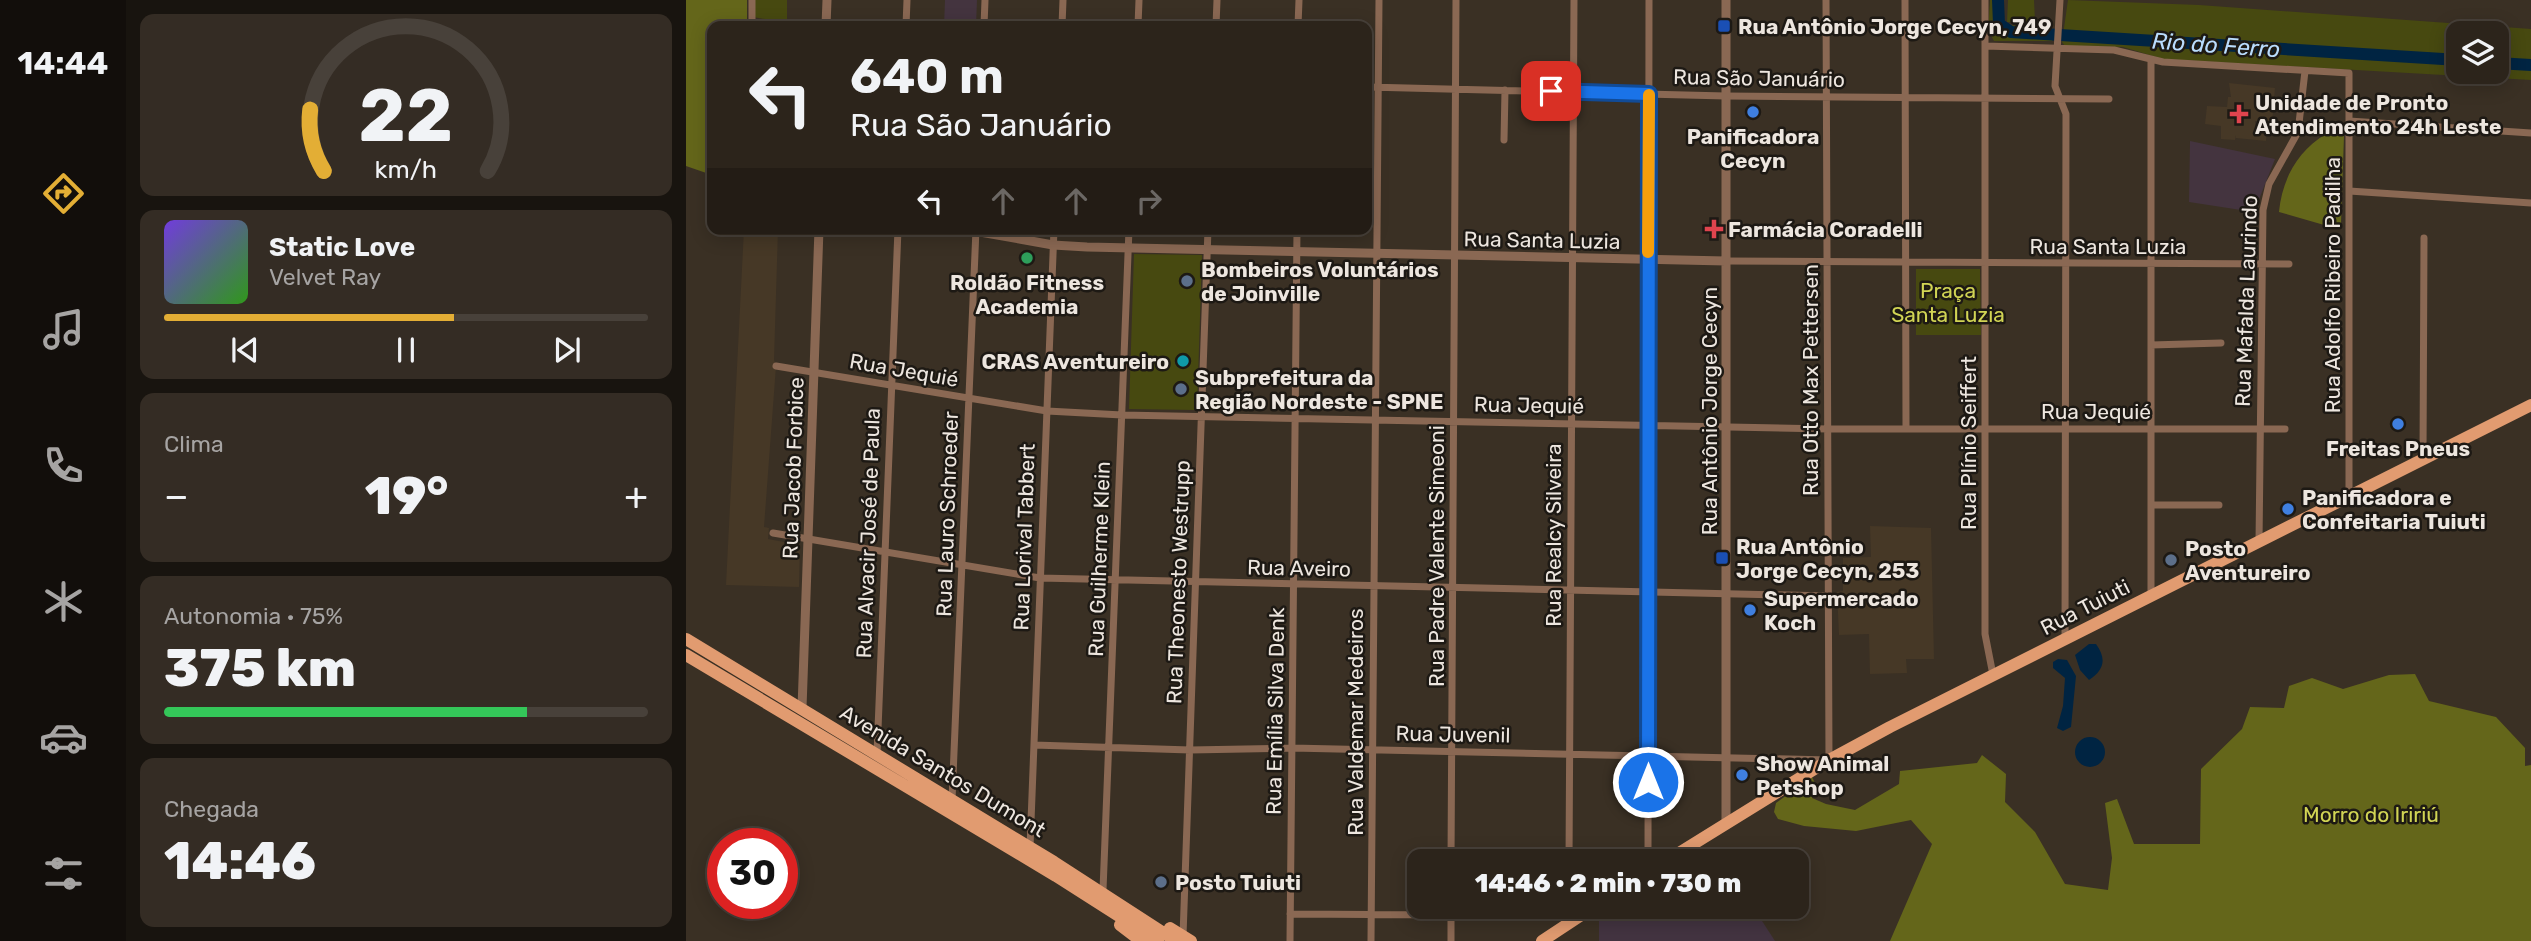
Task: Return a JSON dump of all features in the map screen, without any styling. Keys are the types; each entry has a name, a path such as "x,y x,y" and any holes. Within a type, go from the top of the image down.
{"main road":[{"name":"Rua Tuiuti","path":"1684,849 1829,760 2531,405"},
{"name":"Avenida Santos Dumont","path":"686,639 802,708 844,742 877,754 1184,939"},
{"name":"Avenida Santos Dumont","path":"686,654 844,742 1158,941"},
{"path":"720,675 718,668 728,664"},
{"path":"1054,862 1184,939"},
{"path":"1056,876 1141,941"},
{"path":"1542,941 1576,919"}],"street":[{"path":"752,0 752,21"},
{"path":"826,21 827,0"},
{"path":"906,21 907,0"},
{"path":"984,21 985,0"},
{"path":"1062,21 1063,0"},
{"path":"1138,21 1139,0"},
{"path":"1216,21 1217,0"},
{"path":"1298,21 1299,0"},
{"name":"Rua Valdemar Medeiros","path":"1371,941 1379,0"},
{"name":"Rua Padre Valente Simeoni","path":"1451,849 1457,0"},
{"name":"Rua Realcy Silveira","path":"1569,849 1574,0"},
{"path":"1648,849 1649,0"},
{"name":"Rua Antônio Jorge Cecyn","path":"1726,0 1726,822"},
{"name":"Rua Otto Max Pettersen","path":"1826,0 1829,760"},
{"path":"1905,0 1906,429"},
{"name":"Rua Plínio Seiffert","path":"1985,0 1985,634 1993,675"},
{"path":"2060,0 2055,86 2066,114 2065,639"},
{"path":"1985,46 2058,40 2151,60 2305,71"},
{"path":"2151,60 2151,595"},
{"name":"Rua Adolfo Ribeiro Padilha","path":"2305,71 2349,73 2349,497"},
{"name":"Rua Mafalda Laurindo","path":"2259,542 2261,264 2265,198 2274,172 2298,132 2305,71"},
{"name":"Rua São Januário","path":"1372,87 1726,96 2109,99"},
{"path":"1504,140 1505,90"},
{"path":"2349,121 2531,133"},
{"path":"2349,191 2531,203"},
{"name":"Rua Jacob Forbice","path":"802,708 819,235"},
{"name":"Rua Alvacir José de Paula","path":"877,754 898,235"},
{"name":"Rua Lauro Schroeder","path":"952,800 976,235"},
{"name":"Rua Santa Luzia","path":"1002,235 1053,245 1296,253 1726,261 2289,264"},
{"name":"Rua Lorival Tabbert","path":"1030,847 1054,235"},
{"name":"Rua Guilherme Klein","path":"1102,890 1129,235"},
{"name":"Rua Theonesto Westrupp","path":"1184,939 1209,235"},
{"name":"Rua Emília Silva Denk","path":"1290,941 1297,235"},
{"path":"2423,460 2424,238"},
{"path":"2151,345 2221,344"},
{"name":"Rua Jequié","path":"776,366 1047,411 1122,415 1828,429 2285,429"},
{"path":"2151,505 2220,505"},
{"name":"Rua Aveiro","path":"773,533 1040,578 1829,596"},
{"name":"Rua Juvenil","path":"1034,745 1829,760"},
{"path":"1290,914 1407,913"},
{"path":"1451,919 1451,941"},
{"path":"1568,919 1568,924"}],"shaded area":[{"path":"945,0 977,0 976,21 944,21"},
{"name":"Unidade de Pronto Atendimento 24h Leste","path":"2229,83 2275,88 2272,122 2255,121 2255,126 2267,127 2266,141 2236,138 2236,135 2235,140 2221,139 2221,126 2205,124 2207,106 2227,107 2228,97 2231,97"},
{"path":"2190,141 2275,159 2254,212 2189,202"},
{"path":"744,235 778,235 776,366 764,527 769,528 768,539 800,545 799,587 726,585"},
{"path":"1870,526 1931,528 1934,659 1906,659 1907,673 1870,674 1869,634 1839,635 1837,592 1843,591 1843,558 1871,557"},
{"path":"1599,919 1761,919 1775,941 1599,941"}],"green space":[{"path":"686,0 747,0 747,21 707,21 707,173 686,166"},
{"path":"754,0 787,0 787,21 753,17"},
{"path":"1990,0 2002,0 2005,25 2048,27 2053,30 2052,41 1994,41 1988,30"},
{"path":"2008,0 2034,0 2035,22 2007,22"},
{"path":"2068,0 2199,5 2446,23 2446,75 2163,59 2123,47 2065,46 2062,42"},
{"path":"2509,27 2531,29 2531,80 2509,79"},
{"path":"2326,134 2344,136 2341,223 2338,229 2279,212 2293,167 2307,149"},
{"path":"1134,254 1202,255 1197,410 1129,409"},
{"name":"Praça Santa Luzia","path":"1916,269 1980,269 1981,335 1916,335"},
{"name":"Morro do Iririú","path":"2415,674 2429,701 2496,717 2525,748 2525,766 2531,765 2531,941 1890,941 1932,844 1911,820 1856,831 1804,826 1778,819 1774,812 1776,803 1812,777 1815,783 1812,798 1855,810 1899,784 1900,771 1977,763 1982,755 2006,774 2005,802 2035,832 2065,884 2108,890 2112,858 2105,803 2117,799 2134,844 2200,844 2201,769 2242,729 2250,707 2284,708 2289,686 2312,678 2343,689 2389,675"}],"water":[{"path":"2089,644 2096,644 2103,659 2101,668 2089,680 2080,670 2075,655"},
{"path":"2058,659 2067,660 2076,676 2071,727 2063,731 2057,728 2063,706 2065,678 2053,668 2053,662"},
{"path":"2090,737 2096,738 2104,746 2104,758 2096,766 2090,767 2084,766 2076,758 2075,752 2076,746 2084,738"}],"waterway":[{"name":"Rio do Ferro","path":"1998,0 1999,24 2011,32 2446,59"},
{"name":"Rio do Ferro","path":"2509,64 2531,65"}],"slow traffic":[{"path":"1648,252 1649,95"}],"place":[{"name":"Rua Antônio Jorge Cecyn, 749","path":"1724,26"},
{"name":"Panificadora Cecyn","path":"1753,112"},
{"name":"Unidade de Pronto Atendimento 24h Leste","path":"2239,114"},
{"name":"Farmácia Coradelli","path":"1714,229"},
{"name":"Roldão Fitness Academia","path":"1027,258"},
{"name":"Bombeiros Voluntários de Joinville","path":"1187,281"},
{"name":"CRAS Aventureiro","path":"1183,361"},
{"name":"Subprefeitura da Região Nordeste - SPNE","path":"1181,389"},
{"name":"Freitas Pneus","path":"2398,424"},
{"name":"Panificadora e Confeitaria Tuiuti","path":"2288,509"},
{"name":"Rua Antônio Jorge Cecyn, 253","path":"1722,558"},
{"name":"Posto Aventureiro","path":"2171,560"},
{"name":"Supermercado Koch","path":"1750,610"},
{"name":"Show Animal Petshop","path":"1742,775"},
{"name":"Posto Tuiuti","path":"1161,882"}],"route":[{"path":"1551,91 1649,94 1648,782"}]}
